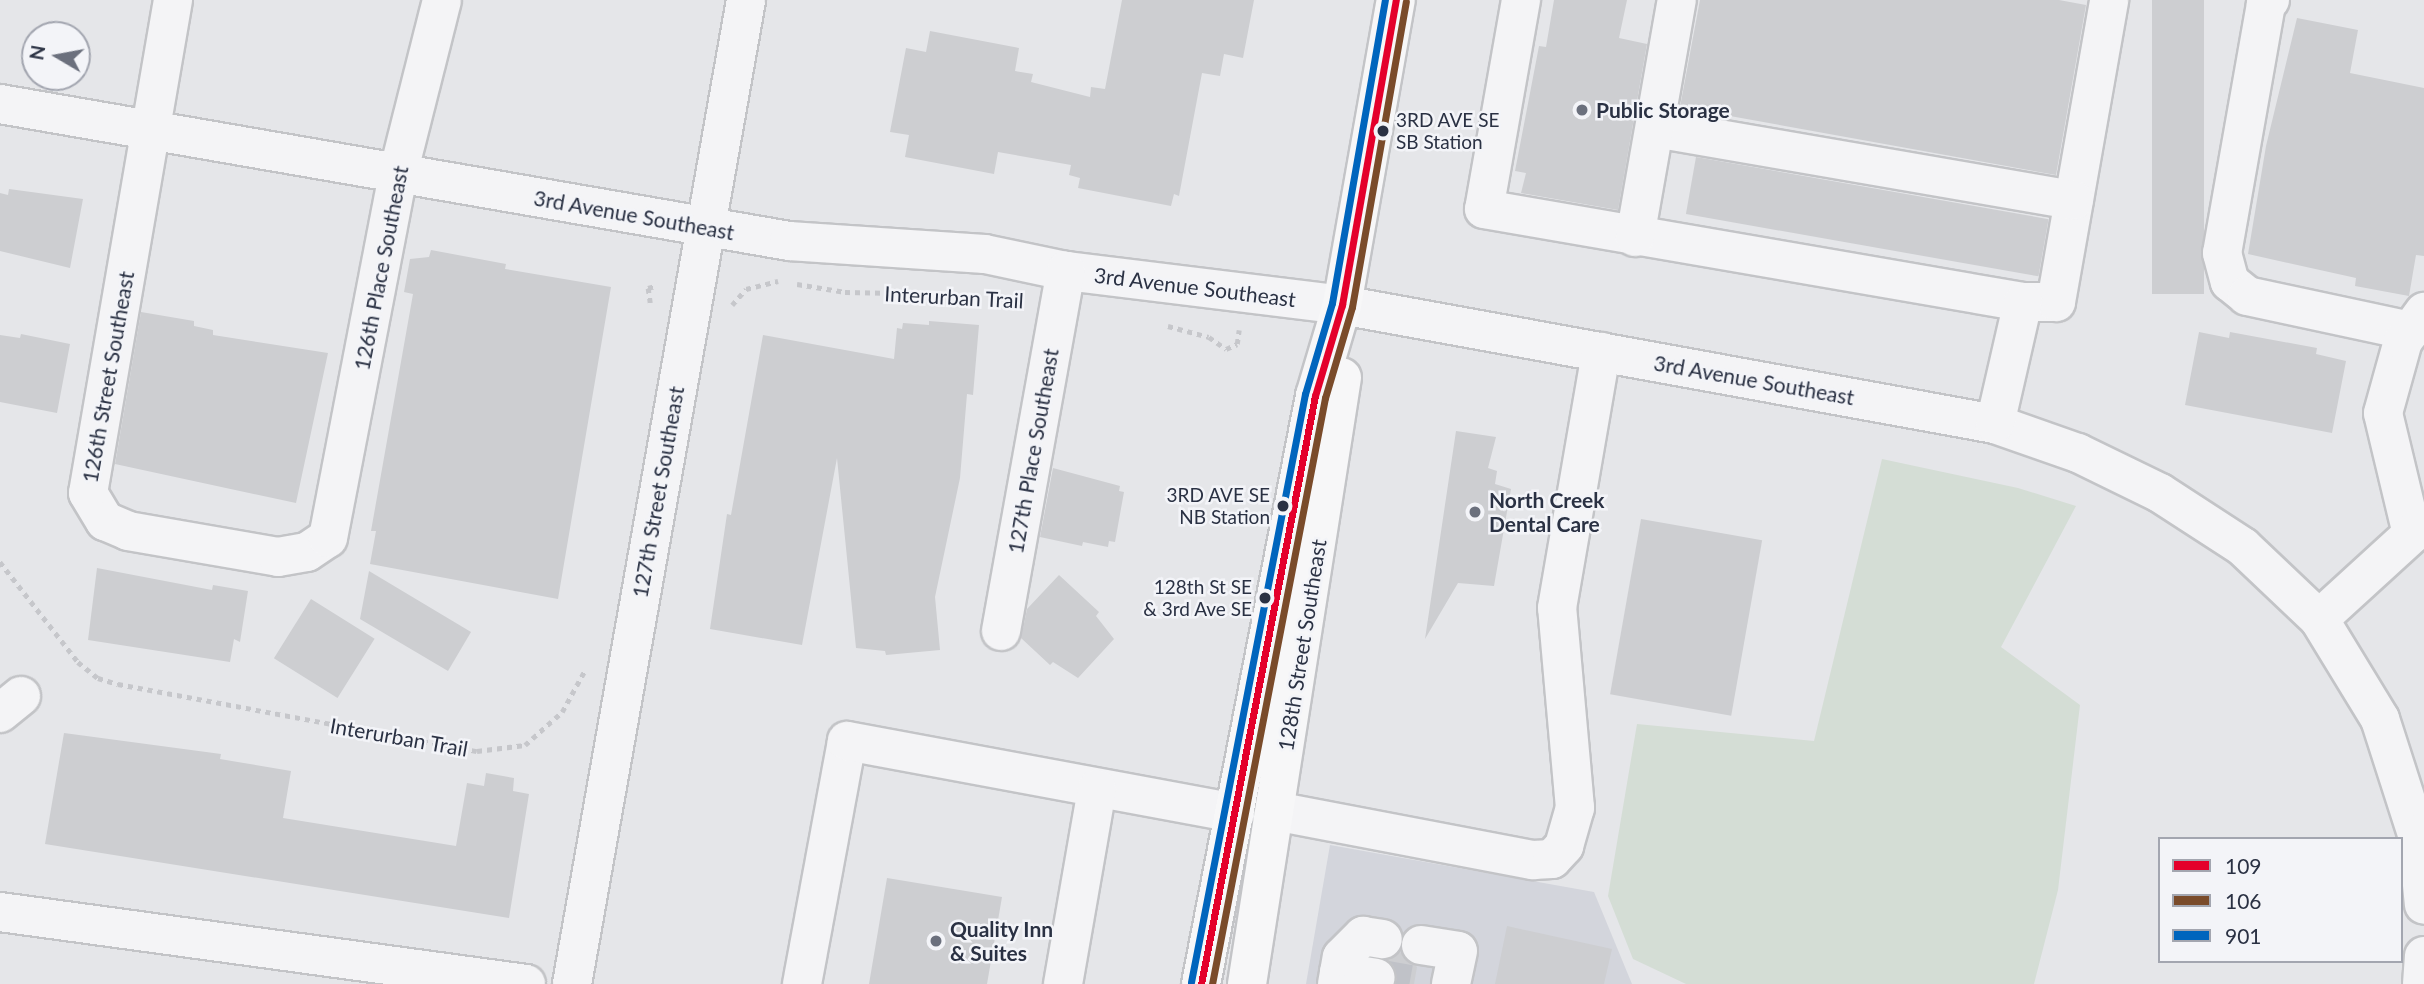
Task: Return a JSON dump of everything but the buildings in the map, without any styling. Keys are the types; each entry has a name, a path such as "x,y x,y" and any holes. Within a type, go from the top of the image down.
{"main road":[{"name":"128th Street Southeast","path":"1201,984 1315,396 1342,305 1396,0"},
{"name":"128th Street Southeast","path":"1247,984 1341,401 1342,305"}],"street":[{"name":"126th Street Southeast","path":"173,0 88,493 105,521 128,531 278,558 307,552 328,538"},
{"name":"126th Place Southeast","path":"328,538 398,174 442,0"},
{"name":"127th Street Southeast","path":"572,984 746,0"},
{"path":"1521,0 1483,209 2023,302 2056,302 2109,0"},
{"path":"1635,237 1677,0"},
{"path":"2270,0 2222,253 2230,282 2247,296 2417,321 2382,413 2418,529 2319,619"},
{"name":"3rd Avenue Southeast","path":"0,104 789,241 985,254 1066,271 1342,305 1995,424 2078,453 2160,493 2243,547 2319,619 2379,719 2417,834 2424,905"},
{"path":"1655,128 2074,200"},
{"name":"127th Place Southeast","path":"1001,631 1066,271"},
{"path":"1995,424 2023,302"},
{"path":"1275,811 1534,860 1552,859 1564,846 1575,808 1557,608 1601,352"},
{"path":"802,984 847,741 1235,813"},
{"path":"1063,984 1097,789"},
{"path":"0,912 526,984"},
{"path":"1350,978 1342,957 1363,936 1382,939"},
{"path":"1421,945 1458,951 1451,984"},
{"path":"2422,984 2424,956"}],"path":[{"name":"Interurban Trail","path":"724,303 731,307 746,289 777,281 845,292 952,294"},
{"path":"651,309 648,288 660,285"},
{"path":"1164,325 1209,337 1226,349 1237,344"},
{"name":"Interurban Trail","path":"0,562 78,662 98,678 477,751 525,745 562,712 587,664"}],"shaded area":[{"path":"1882,459 2018,488 2076,506 2001,647 2080,705 2058,890 2034,984 1686,984 1633,959 1608,896 1637,724 1814,741"},
{"path":"1330,845 1594,892 1632,984 1306,984"}],"tunnel":[{"path":"1376,978 1409,984"}],"transit line":[{"name":"901","path":"1191,982 1305,394 1332,303 1385,0"},
{"name":"109","path":"1201,984 1315,396 1342,305 1396,0"},
{"name":"106","path":"1212,984 1325,398 1352,307 1406,2"}],"place":[{"name":"Public Storage","path":"1582,110"},
{"name":"3RD AVE SE SB Station","path":"1383,131"},
{"name":"3RD AVE SE NB Station","path":"1283,506"},
{"name":"North Creek Dental Care","path":"1475,512"},
{"name":"128th St SE & 3rd Ave SE","path":"1265,598"},
{"name":"Quality Inn & Suites","path":"936,941"}]}
